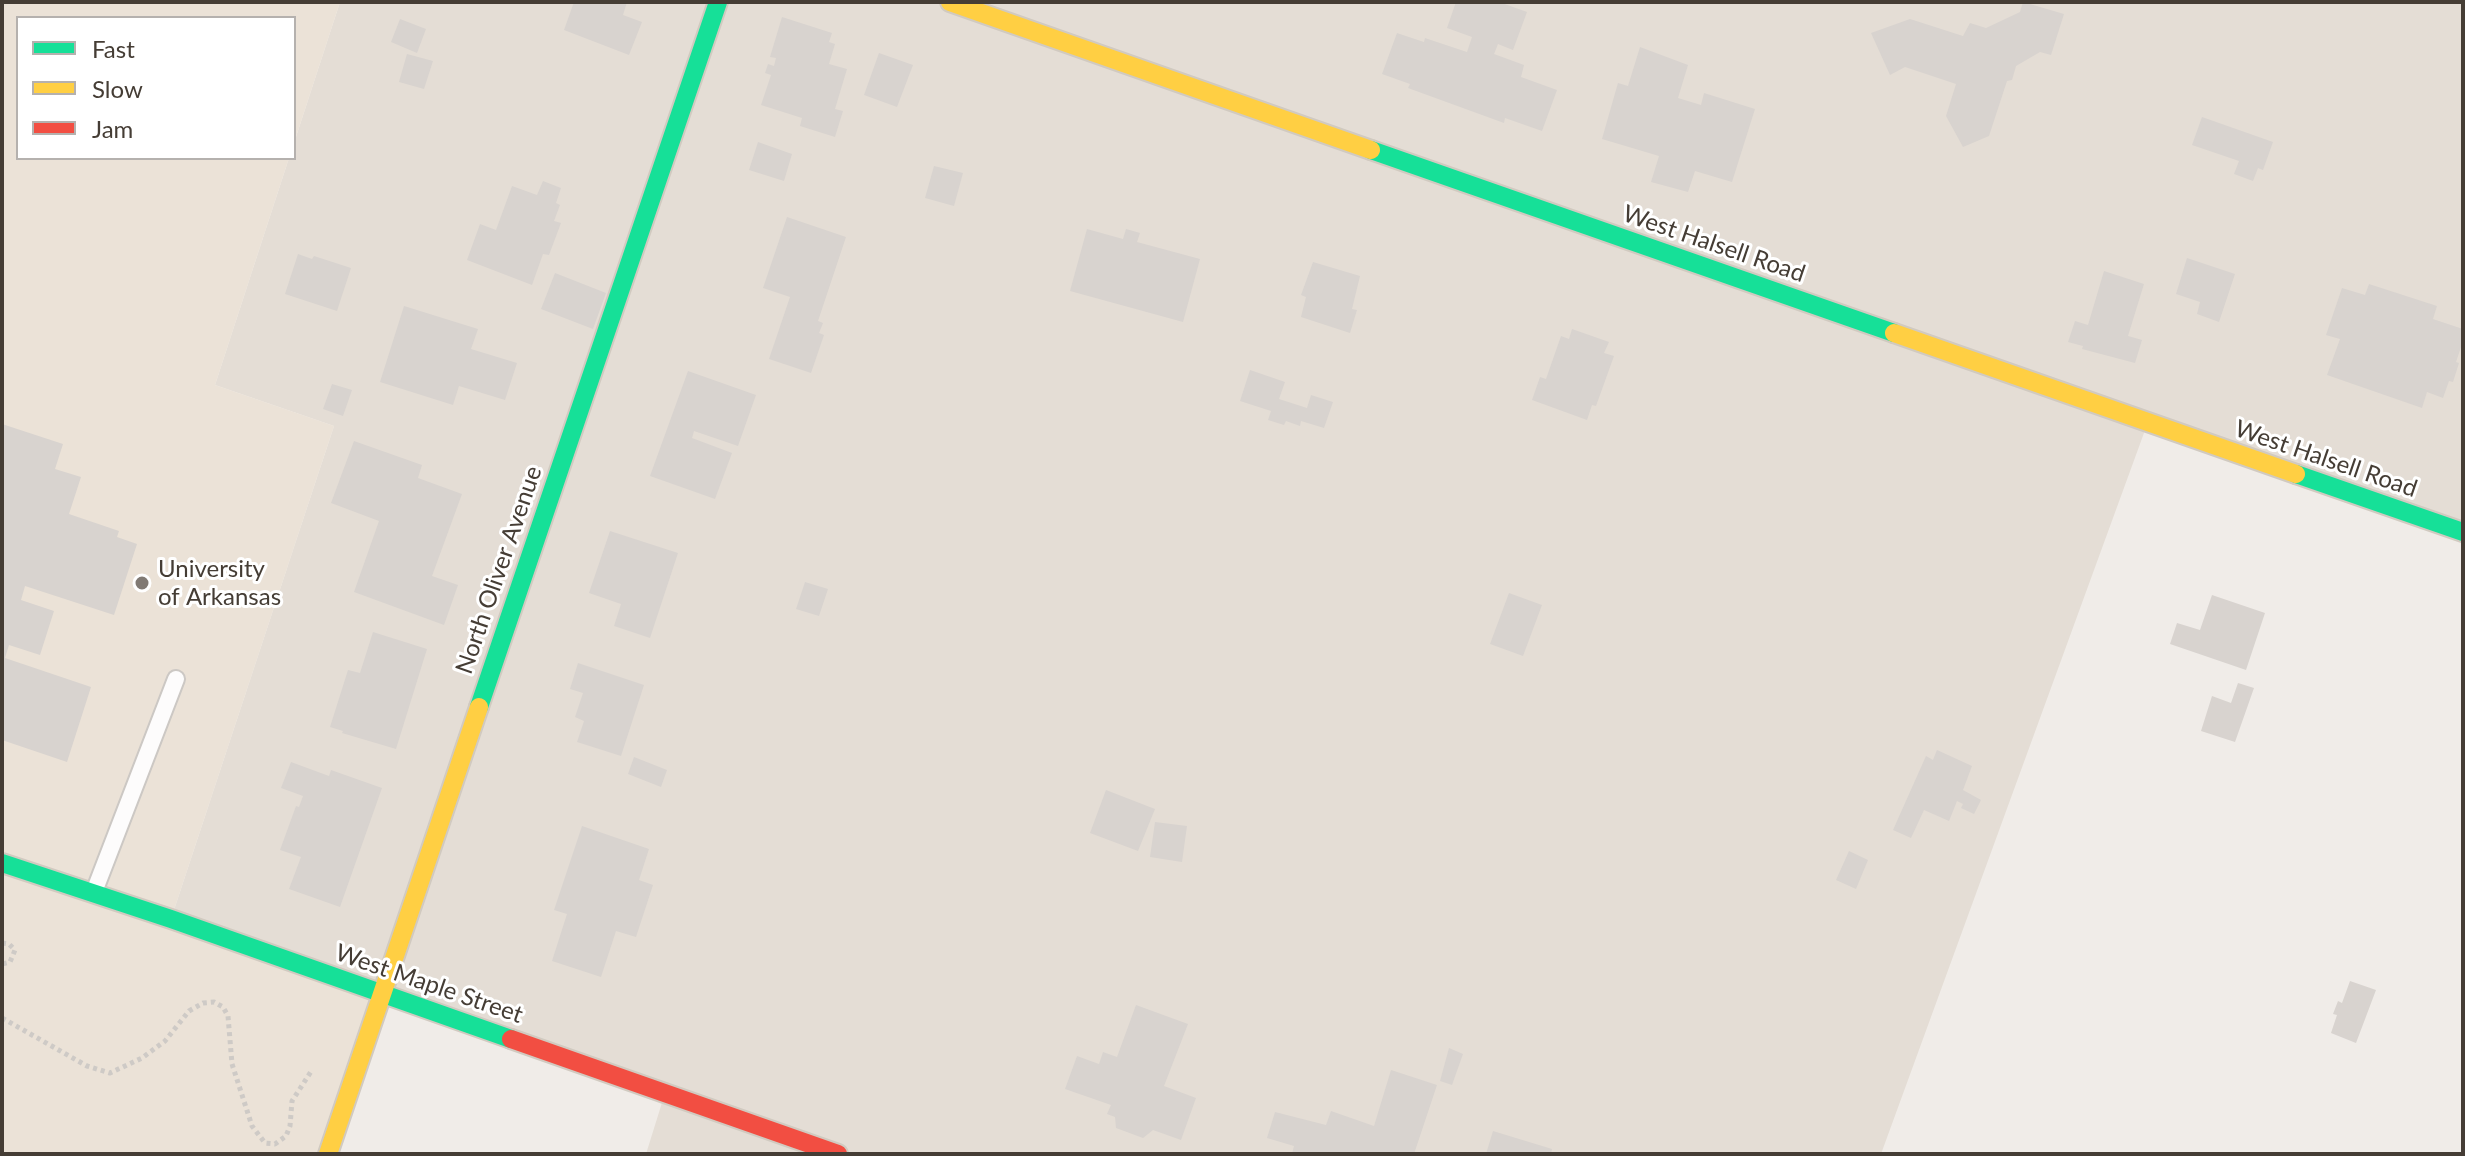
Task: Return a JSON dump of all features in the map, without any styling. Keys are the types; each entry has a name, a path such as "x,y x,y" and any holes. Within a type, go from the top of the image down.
{"street":[{"name":"North Oliver Avenue","path":"328,1154 718,2"},
{"name":"West Halsell Road","path":"950,2 2463,532"},
{"name":"West Maple Street","path":"2,863 838,1154"}],"lane":[{"path":"94,894 176,679"}],"path":[{"path":"2,943 9,944 15,950 10,962 2,964"},
{"path":"2,1018 87,1066 110,1073 142,1058 165,1041 189,1011 203,1003 214,1002 223,1007 228,1016 232,1064 252,1126 265,1143 275,1144 286,1136 292,1101 315,1066"}],"shaded area":[{"name":"University of Arkansas","path":"2,2 340,2 296,137 296,16 16,16 16,160 288,160 215,385 334,426 171,919 382,993 328,1154 2,1154"},
{"path":"340,2 2463,2 2463,532 2148,422 1881,1154 646,1154 665,1093 171,919 334,426 215,385 288,160 296,160 296,137"}],"building":[{"path":"574,2 627,2 623,15 642,22 629,55 564,30"},
{"path":"1456,2 1499,2 1527,12 1513,50 1498,44 1494,54 1524,65 1521,77 1557,90 1542,131 1505,118 1504,123 1408,88 1410,84 1382,74 1397,33 1424,42 1425,38 1467,52 1472,37 1447,28"},
{"path":"2023,2 2064,14 2051,55 2040,52 2016,66 2012,80 2007,81 1989,136 1963,147 1946,116 1956,84 1905,67 1890,75 1871,33 1910,19 1963,36 1970,23 1986,28 2020,12"},
{"path":"782,17 832,33 829,42 835,44 829,64 847,69 835,109 843,111 835,137 800,126 802,118 761,105 771,75 765,73 768,64 774,66 776,58 770,57"},
{"path":"400,19 426,29 417,53 391,42"},
{"path":"1640,47 1688,65 1678,98 1701,105 1704,93 1755,109 1732,182 1695,171 1688,192 1651,182 1659,156 1602,139 1618,83 1628,86"},
{"path":"879,53 913,65 897,107 864,95"},
{"path":"407,54 433,61 424,89 399,82"},
{"path":"2202,117 2273,142 2263,170 2258,168 2253,181 2234,174 2239,161 2192,145"},
{"path":"758,142 792,154 784,181 749,170"},
{"path":"934,166 963,173 954,206 925,198"},
{"path":"543,181 561,188 556,203 560,205 554,221 561,223 549,255 543,254 532,285 467,260 480,224 496,230 512,186 537,195"},
{"path":"787,217 846,237 818,321 823,323 819,333 824,335 811,373 769,359 790,297 763,288"},
{"path":"1087,229 1123,239 1126,229 1140,233 1137,242 1200,259 1183,322 1070,291"},
{"path":"298,254 351,268 337,311 285,294"},
{"path":"2187,258 2235,274 2219,322 2197,314 2200,302 2176,294"},
{"path":"1313,262 1360,276 1352,309 1357,310 1350,333 1301,317 1306,297 1301,295"},
{"path":"2104,271 2144,284 2128,336 2142,340 2135,363 2082,349 2083,346 2068,342 2075,321 2088,325"},
{"path":"555,273 606,293 593,329 541,309"},
{"path":"2369,284 2437,306 2433,319 2463,329 2463,341 2456,362 2459,363 2453,382 2449,381 2443,398 2427,392 2422,408 2327,375 2340,339 2326,335 2342,288 2365,295"},
{"path":"404,306 478,329 471,349 517,363 505,400 459,386 453,405 380,382"},
{"path":"1572,329 1609,342 1604,353 1614,356 1596,406 1592,405 1587,420 1532,400 1540,377 1546,379 1561,336 1569,339"},
{"path":"1250,370 1285,382 1279,399 1307,408 1311,395 1333,402 1324,428 1301,421 1300,426 1268,420 1271,411 1240,401"},
{"path":"688,371 756,395 738,446 694,431 692,438 732,453 715,499 650,476"},
{"path":"332,384 352,390 343,416 323,409"},
{"path":"2,424 63,444 55,469 81,477 69,514 119,531 117,537 137,544 114,615 25,586 21,600 54,611 40,655 9,645 5,658 91,687 67,762 2,740"},
{"path":"354,441 422,465 418,478 462,494 432,576 458,585 444,625 354,592 379,521 331,503"},
{"path":"610,531 678,553 650,638 614,626 621,604 589,593"},
{"path":"805,582 828,589 819,616 796,609"},
{"path":"1509,593 1542,605 1523,656 1490,644"},
{"path":"2212,595 2265,613 2246,670 2170,644 2177,623 2200,630"},
{"path":"373,632 427,649 396,749 330,727 348,670 360,673"},
{"path":"578,663 644,685 621,756 577,742 584,721 575,717 583,693 570,689"},
{"path":"2238,683 2254,688 2235,742 2201,731 2212,696 2231,703"},
{"path":"1937,750 1972,766 1963,790 1981,800 1974,814 1961,808 1963,804 1957,801 1949,821 1924,810 1911,838 1893,830 1926,756 1933,760"},
{"path":"634,757 667,770 661,787 628,774"},
{"path":"291,762 329,776 331,770 382,788 340,907 289,889 301,857 280,850 296,806 299,807 303,796 281,788"},
{"path":"1106,790 1155,809 1138,851 1090,833"},
{"path":"1155,822 1187,826 1182,862 1150,857"},
{"path":"582,826 649,849 639,880 653,885 636,937 616,931 601,977 552,961 567,914 554,910"},
{"path":"1849,851 1868,860 1856,889 1836,880"},
{"path":"2350,981 2376,990 2356,1043 2331,1033 2337,1015 2333,1014 2338,1001 2342,1003"},
{"path":"1136,1005 1188,1024 1164,1086 1196,1098 1181,1140 1153,1130 1143,1138 1116,1128 1115,1117 1107,1114 1111,1105 1065,1089 1077,1056 1099,1064 1103,1052 1117,1057"},
{"path":"1449,1048 1463,1054 1452,1085 1440,1081"},
{"path":"1391,1070 1437,1085 1414,1154 1292,1154 1294,1146 1267,1138 1275,1112 1326,1125 1331,1111 1374,1126"},
{"path":"1493,1131 1552,1149 1551,1154 1486,1154"}],"traffic: fast":[{"path":"479,707 718,2"},
{"path":"1371,150 1894,333"},
{"path":"2296,474 2463,532"},
{"path":"2,863 511,1039"}],"traffic: slow":[{"path":"950,2 1371,150"},
{"path":"1894,333 2296,474"},
{"path":"328,1154 479,707"}],"traffic: jam":[{"path":"511,1039 838,1154"}],"place":[{"name":"University of Arkansas","path":"142,583"}]}
